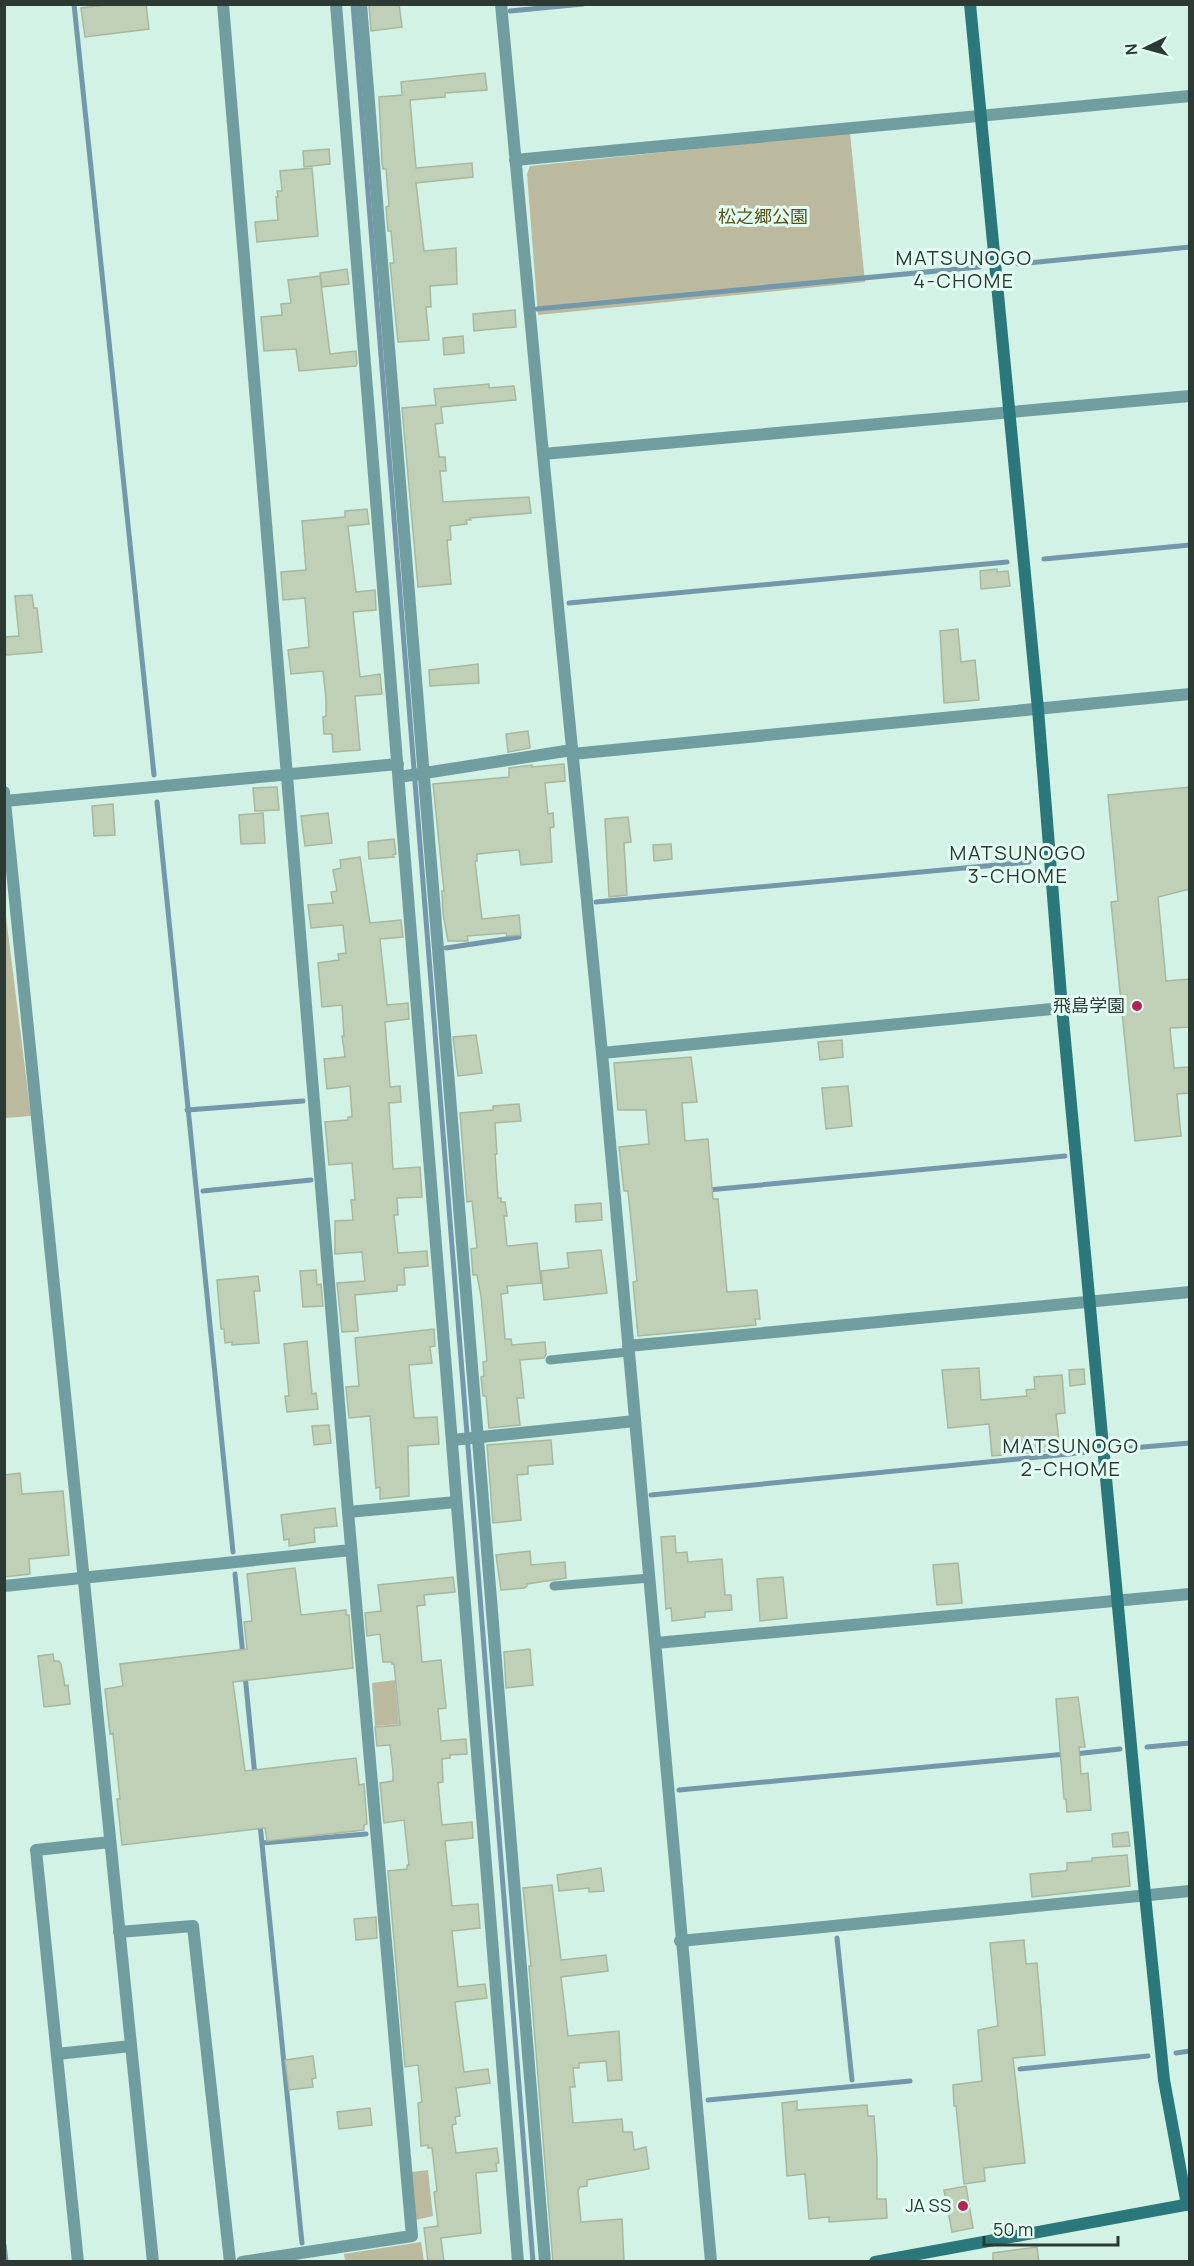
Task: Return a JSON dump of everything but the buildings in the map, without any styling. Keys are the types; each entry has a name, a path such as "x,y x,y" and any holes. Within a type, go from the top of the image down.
{"street":[{"path":"223,4 351,1550 412,2236 242,2262"},
{"path":"336,4 398,764 403,776 545,2262"},
{"path":"361,4 423,773 466,1439 456,1502 518,2262"},
{"path":"501,4 602,1053 711,2262"},
{"path":"875,2262 1188,2205 1164,2080 1145,1895 1062,1008 1038,709 970,4"},
{"path":"515,160 1190,96"},
{"path":"543,454 1190,396"},
{"path":"403,776 572,752 1190,694"},
{"path":"153,2262 5,796 288,775 398,764"},
{"path":"602,1053 1062,1008"},
{"path":"628,1349 1190,1292"},
{"path":"466,1439 635,1421"},
{"path":"348,1512 456,1502"},
{"path":"4,1586 351,1550"},
{"path":"656,1643 1190,1594"},
{"path":"78,2262 36,1850 110,1842"},
{"path":"681,1941 1190,1891"},
{"path":"119,1932 192,1926 230,2262"},
{"path":"57,2054 131,2046"}],"lane":[{"path":"550,1360 628,1349"},
{"path":"554,1586 650,1578"}],"green space":[{"name":"松之郷公園","path":"850,133 865,282 538,315 527,174 530,166"},
{"path":"4,901 31,1116 5,1118"},
{"path":"395,1680 399,1724 375,1726 372,1683"},
{"path":"428,2170 433,2216 415,2220 412,2172"},
{"path":"421,2242 424,2261 345,2261 344,2254"}],"waterway":[{"path":"74,4 154,775"},
{"path":"353,4 533,2262"},
{"path":"510,11 583,4"},
{"path":"1018,264 1190,247"},
{"path":"537,309 979,267"},
{"path":"1044,559 1190,545"},
{"path":"569,603 1007,562"},
{"path":"157,802 233,1552"},
{"path":"596,902 1029,862"},
{"path":"446,948 519,937"},
{"path":"187,1110 303,1101"},
{"path":"708,1190 1065,1156"},
{"path":"203,1191 311,1180"},
{"path":"1119,1449 1190,1443"},
{"path":"651,1495 1089,1452"},
{"path":"235,1574 243,1656"},
{"path":"245,1675 255,1776"},
{"path":"1147,1747 1190,1743"},
{"path":"1075,1754 1120,1749"},
{"path":"679,1790 1066,1754"},
{"path":"260,1824 302,2243"},
{"path":"262,1843 366,1834"},
{"path":"837,1938 852,2080"},
{"path":"1176,2053 1190,2051"},
{"path":"1020,2069 1148,2056"},
{"path":"708,2100 910,2081"},
{"path":"4,2245 6,2262"}],"place":[{"name":"飛島学園","path":"1137,1006"},
{"name":"JA SS","path":"963,2206"}],"district":[{"name":"MATSUNOGO 4-CHOME","path":"964,270"},
{"name":"MATSUNOGO 3-CHOME","path":"1018,864"},
{"name":"MATSUNOGO 2-CHOME","path":"1071,1458"}]}
